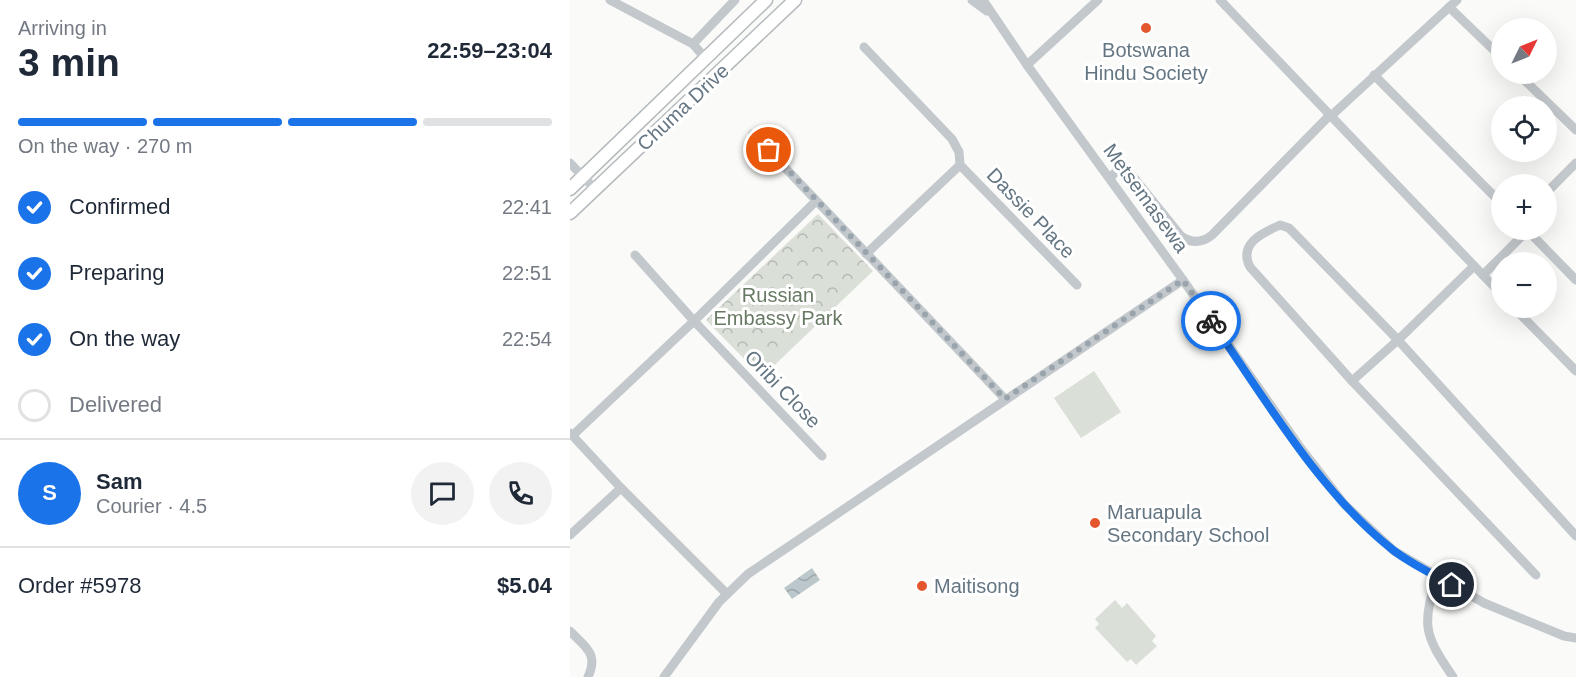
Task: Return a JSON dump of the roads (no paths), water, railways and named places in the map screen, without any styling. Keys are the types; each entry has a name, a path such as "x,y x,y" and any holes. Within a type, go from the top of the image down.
{"main road":[{"name":"Chuma Drive","path":"570,189 766,0"},
{"name":"Chuma Drive","path":"570,213 795,0"}],"street":[{"path":"610,0 693,44 706,60"},
{"path":"693,44 735,0"},
{"name":"Metsemasewa","path":"972,0 991,14"},
{"name":"Metsemasewa","path":"983,0 1299,447 1344,504 1394,551 1437,576 1484,603 1564,636 1576,638"},
{"path":"1027,65 1098,0"},
{"path":"1220,0 1491,283"},
{"path":"1110,178 1123,164 1181,236 1191,241 1204,241 1331,115 1453,3 1491,46"},
{"path":"864,47 952,139 959,152 960,165 866,254"},
{"path":"1374,75 1491,193"},
{"path":"1528,84 1576,130"},
{"path":"753,134 1005,399"},
{"path":"570,163 595,189"},
{"path":"1557,182 1576,163"},
{"name":"Dassie Place","path":"960,165 1077,285"},
{"path":"726,593 621,488 571,434 694,321 816,201"},
{"path":"1536,575 1352,381 1250,267 1246,260 1247,249 1255,239 1280,225 1289,228 1398,340 1576,536"},
{"path":"1483,275 1517,240"},
{"path":"1537,240 1576,280"},
{"name":"Oribi Close","path":"635,255 822,456"},
{"path":"1352,381 1474,266"},
{"path":"664,677 726,593 748,574 1183,280"},
{"path":"1524,318 1576,371"},
{"path":"570,534 621,488"},
{"path":"1437,576 1429,606 1428,628 1438,654 1453,677"},
{"path":"570,631 591,653 593,662 588,677"}],"water":[{"path":"812,568 820,580 792,599 784,588"}],"place":[{"name":"Botswana Hindu Society","path":"1146,28"},
{"name":"Maruapula Secondary School","path":"1095,523"},
{"name":"Maitisong","path":"922,586"}],"park label":[{"name":"Russian Embassy Park","path":"778,306"}]}
